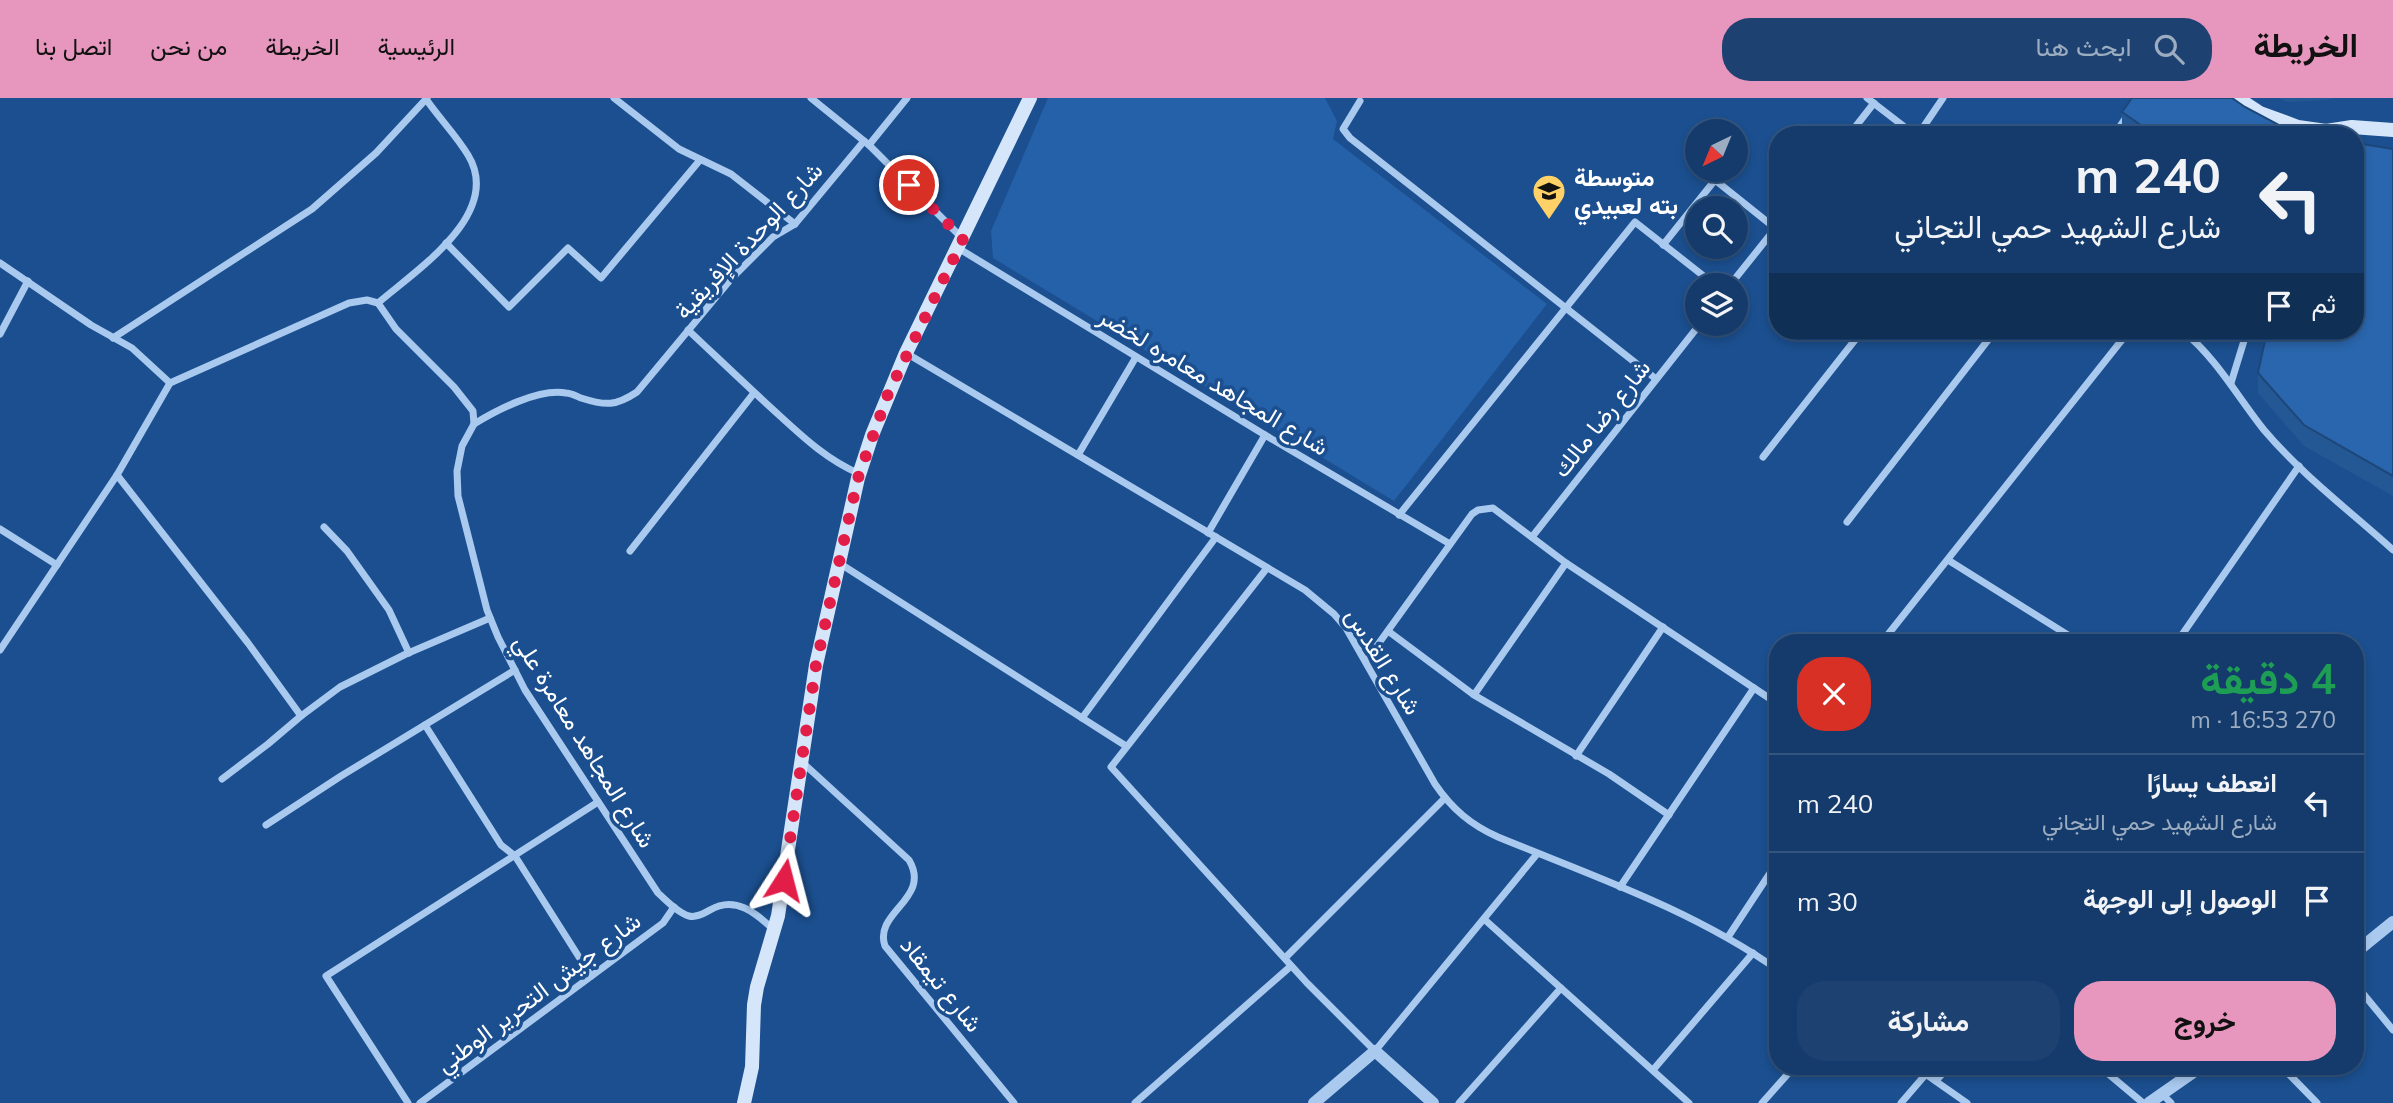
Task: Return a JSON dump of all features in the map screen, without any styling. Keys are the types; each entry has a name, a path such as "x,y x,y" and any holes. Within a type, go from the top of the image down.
{"main road":[{"path":"744,1103 752,1067 754,1004 774,930 803,763 816,665 860,474 888,394 906,353 1030,98"},
{"path":"2237,98 2260,113 2295,126"},
{"path":"2364,128 2393,130"}],"street":[{"path":"113,338 312,209 376,153 426,98 470,157 477,192 464,224 378,303"},
{"path":"614,98 679,149 731,174 795,224"},
{"name":"شارع المجاهد معامره لخضر","path":"811,98 867,143 961,244 1136,357 1450,544"},
{"name":"شارع الوحدة الإفريقية","path":"474,424 493,412 548,393 566,393 597,402 620,403 637,392 753,256 773,237 795,224 907,98"},
{"path":"1922,126 1942,98"},
{"path":"1359,99 1343,129 1350,138 1656,379"},
{"path":"1855,126 1871,100 1904,126"},
{"path":"2120,126 2133,107"},
{"path":"446,243 509,307 568,248 601,278 700,160"},
{"path":"1663,245 1715,180 1769,220"},
{"path":"1399,515 1635,222 1699,273"},
{"path":"1740,273 1769,236"},
{"path":"0,263 132,348 170,383"},
{"path":"0,334 28,281"},
{"path":"0,650 117,475 170,383 349,303 367,300 378,303 396,329 466,401 473,411 474,424"},
{"path":"688,330 825,456 860,474"},
{"name":"شارع رضا مالك","path":"1532,537 1690,336"},
{"path":"1763,457 1855,340"},
{"path":"1847,522 1988,340"},
{"path":"1888,634 2122,340"},
{"path":"2194,340 2231,383 2264,429 2299,466 2393,550"},
{"path":"2231,383 2244,340"},
{"name":"شارع القدس","path":"906,353 1306,590 1346,628 1445,798 1468,821 1537,854 1691,918 1728,937 1769,964"},
{"path":"1078,455 1136,357"},
{"path":"630,551 754,393"},
{"name":"شارع المجاهد معامرة علي","path":"474,424 462,446 457,471 458,496 490,618 525,690 658,893 674,907"},
{"path":"1208,533 1265,435"},
{"path":"2183,634 2299,466"},
{"path":"117,475 248,643 301,716"},
{"path":"1366,661 1472,514 1486,508 1500,511 1566,563 1769,698"},
{"path":"324,527 347,551 389,610 409,653"},
{"path":"0,529 57,565"},
{"path":"1082,718 1216,537"},
{"path":"1948,559 2066,634"},
{"path":"838,563 1126,746"},
{"path":"1474,695 1566,563"},
{"path":"1267,568 1111,767 1292,966 1375,1052 1433,1103"},
{"path":"222,779 341,687 409,653 490,618"},
{"path":"1576,756 1663,627"},
{"path":"1388,631 1474,695 1609,774 1669,815"},
{"path":"266,825 515,670"},
{"path":"1620,887 1755,688"},
{"path":"425,725 501,845 515,856 591,976"},
{"name":"شارع تيمقاد","path":"803,763 913,866 915,881 909,895 884,928 882,937 885,947 1014,1103"},
{"path":"1285,958 1445,798"},
{"path":"408,1103 326,976 598,802"},
{"path":"1314,1103 1375,1052 1537,854"},
{"path":"1728,937 1769,875"},
{"path":"674,907 690,917 700,915 718,905 731,903 756,912 774,930"},
{"name":"شارع جيش التحرير الوطني","path":"420,1103 663,923 674,907"},
{"path":"1484,919 1689,1103"},
{"path":"2364,946 2393,922"},
{"path":"1653,1070 1753,953"},
{"path":"1135,1103 1292,966"},
{"path":"1459,1103 1561,988"},
{"path":"2364,995 2393,1030"},
{"path":"1762,1103 1787,1075"},
{"path":"1901,1103 1925,1075"},
{"path":"1927,1075 1967,1103"},
{"path":"1936,1081 1941,1075"},
{"path":"2110,1075 2143,1103"},
{"path":"2149,1103 2166,1099 2192,1075"},
{"path":"2290,1075 2317,1103"}],"shaded area":[{"path":"1048,98 1325,98 1337,121 1333,139 1547,304 1394,501 993,258 991,231"}],"building":[{"path":"2132,98 2232,98 2281,126 2142,126 2122,112"},
{"path":"2364,144 2393,149 2393,476 2304,425 2258,373 2265,340 2364,340"}],"place":[{"name":"متوسطة بته لعبيدي","path":"1549,221"}],"route":[{"path":"784,880 816,665 858,478 872,435 906,353 963,239 909,185"}]}
